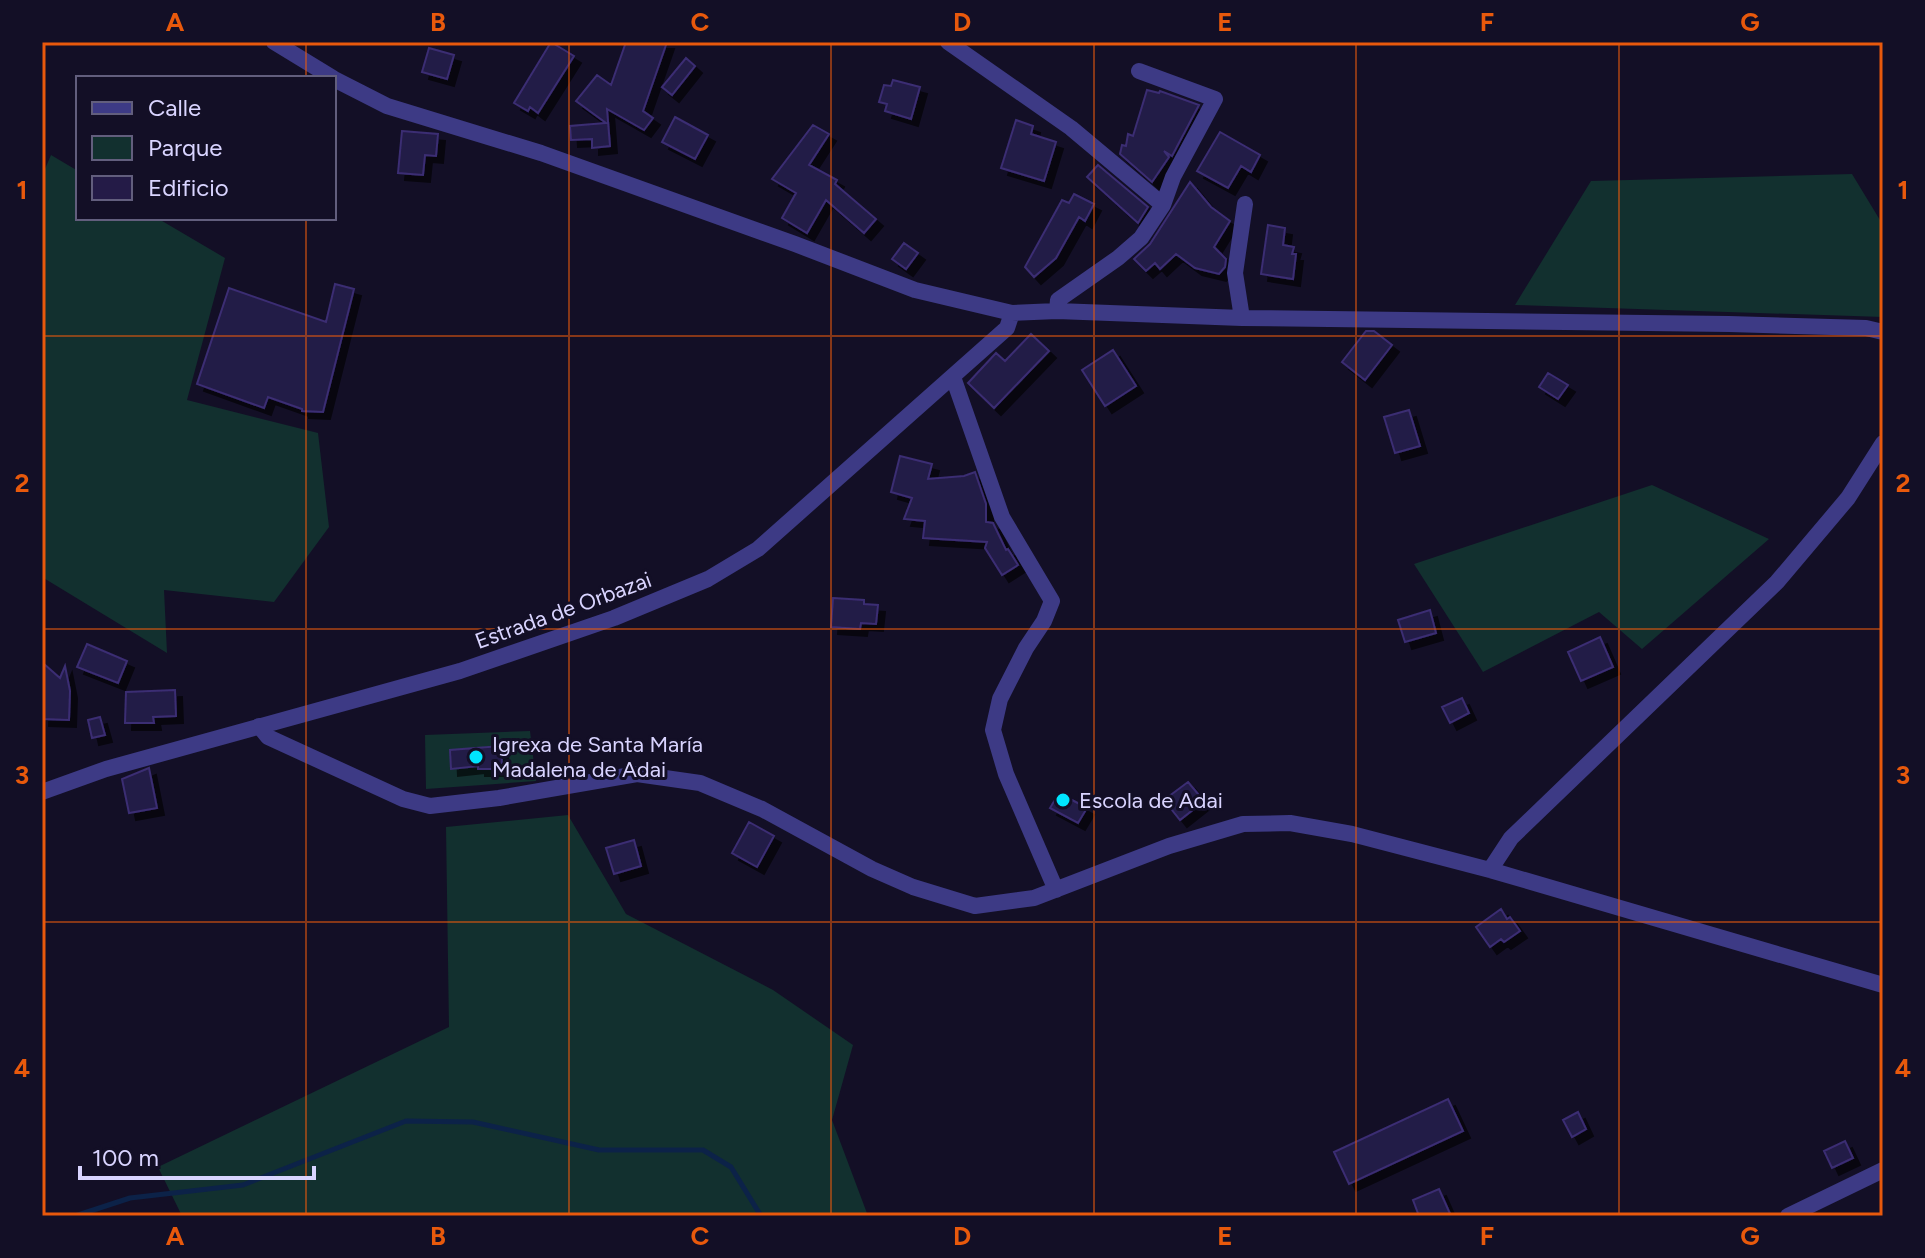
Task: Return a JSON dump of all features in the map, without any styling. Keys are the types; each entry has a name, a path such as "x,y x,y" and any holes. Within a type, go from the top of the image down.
{"street":[{"path":"274,42 331,76"},
{"path":"948,42 1071,128 1163,205"},
{"path":"1057,311 1058,300 1141,238 1163,205 1173,177 1215,99 1139,71"},
{"path":"336,79 387,106 556,158 915,290 1012,313 1057,311 1242,318 1729,324 1866,328 1883,332"},
{"path":"1242,318 1235,273 1245,204"},
{"name":"Estrada de Orbazai","path":"42,792 106,769 460,671 614,618 708,579 758,549 1007,328 1012,313"},
{"path":"953,377 1002,517 1052,601 1000,699 993,730 1020,809 1056,890"},
{"path":"1490,870 1511,838 1777,582 1848,498 1883,443"},
{"path":"284,719 289,746"},
{"path":"259,726 268,737 403,799 430,806 499,798 637,774 700,783 762,809 872,869 913,887 975,906 1034,898 1169,846 1243,824 1290,823 1352,834 1490,870 1883,985"},
{"path":"1788,1216 1883,1170"}],"green space":[{"path":"51,155 76,170 76,220 160,220 225,258 187,400 318,433 329,527 274,602 164,590 167,653 42,577 42,176"},
{"path":"1852,174 1883,225 1883,317 1515,305 1591,181"},
{"path":"1652,485 1769,539 1642,649 1599,612 1483,672 1414,564"},
{"path":"530,731 536,781 426,789 425,735"},
{"path":"568,815 626,914 773,990 853,1045 832,1120 868,1216 182,1216 158,1167 449,1027 446,827"}],"building":[{"path":"551,42 574,56 538,113 530,107 528,111 514,103"},
{"path":"626,42 667,42 643,111 653,118 644,130 607,109 610,146 592,148 592,139 571,140 570,126 606,123 576,101 597,75 611,85"},
{"path":"429,48 454,55 447,79 422,72"},
{"path":"686,58 695,66 672,95 662,87"},
{"path":"893,80 920,87 911,119 885,111 887,104 879,102 884,85 891,86"},
{"path":"1147,90 1160,91 1199,105 1172,156 1164,151 1169,157 1152,182 1120,154 1122,145 1126,146 1128,134 1133,136"},
{"path":"675,117 708,135 695,159 662,142"},
{"path":"1016,120 1033,126 1031,134 1056,142 1044,181 1001,168"},
{"path":"813,125 829,134 809,165 837,180 835,184 876,219 864,233 826,200 807,233 782,218 796,193 772,179"},
{"path":"402,131 438,134 436,156 425,155 423,175 398,173"},
{"path":"1220,132 1260,155 1251,172 1241,166 1228,188 1197,171"},
{"path":"1098,165 1148,207 1138,223 1087,177"},
{"path":"1190,182 1211,207 1230,221 1214,247 1226,259 1225,267 1219,274 1195,268 1176,254 1160,269 1155,263 1146,271 1134,259 1150,244"},
{"path":"1074,194 1094,204 1085,221 1079,217 1056,258 1034,277 1025,267 1062,200 1069,203"},
{"path":"1268,225 1285,228 1283,245 1294,247 1293,279 1261,274"},
{"path":"904,243 918,253 906,269 892,259"},
{"path":"335,284 354,289 323,412 302,411 268,397 264,408 197,384 229,288 326,322"},
{"path":"1366,331 1374,331 1392,345 1365,380 1342,362"},
{"path":"1031,334 1049,351 994,408 968,383 996,353 1005,361"},
{"path":"1113,350 1136,386 1105,406 1082,370"},
{"path":"1548,373 1568,385 1558,399 1539,387"},
{"path":"1409,410 1420,446 1395,453 1384,417"},
{"path":"900,456 932,464 928,479 975,472 986,504 986,522 993,523 1006,550 1018,565 1002,575 985,548 987,542 923,538 925,521 904,519 912,498 891,492"},
{"path":"833,598 864,600 864,604 878,605 876,624 861,623 860,629 831,627"},
{"path":"1430,610 1436,633 1405,642 1398,620"},
{"path":"1600,637 1613,667 1581,681 1568,652"},
{"path":"87,644 127,661 118,683 77,667"},
{"path":"44,664 60,678 65,666 70,691 69,720 42,719"},
{"path":"175,690 176,716 153,717 154,723 125,723 126,692"},
{"path":"1462,698 1469,713 1450,723 1442,707"},
{"path":"100,717 105,735 92,738 88,720"},
{"name":"Igrexa de Santa María Madalena de Adai","path":"501,746 502,765 496,765 496,769 478,769 478,766 451,769 450,750"},
{"path":"149,768 157,808 129,813 122,779"},
{"path":"1188,782 1204,801 1180,820 1164,800"},
{"name":"Escola de Adai","path":"1059,793 1087,808 1078,823 1050,808"},
{"path":"749,822 774,836 757,867 732,853"},
{"path":"634,840 641,866 614,874 606,848"},
{"path":"1501,909 1520,931 1490,947 1476,927"},
{"path":"1448,1099 1463,1131 1349,1184 1334,1152"},
{"path":"1578,1112 1586,1129 1572,1137 1563,1120"},
{"path":"1845,1141 1853,1158 1832,1168 1824,1151"},
{"path":"1439,1189 1451,1216 1419,1216 1413,1200"}],"waterway":[{"path":"75,1216 130,1198 243,1185 406,1121 473,1122 599,1150 703,1150 731,1167 761,1216"}],"place":[{"name":"Igrexa de Santa María Madalena de Adai","path":"476,757"},
{"name":"Escola de Adai","path":"1063,800"}]}
